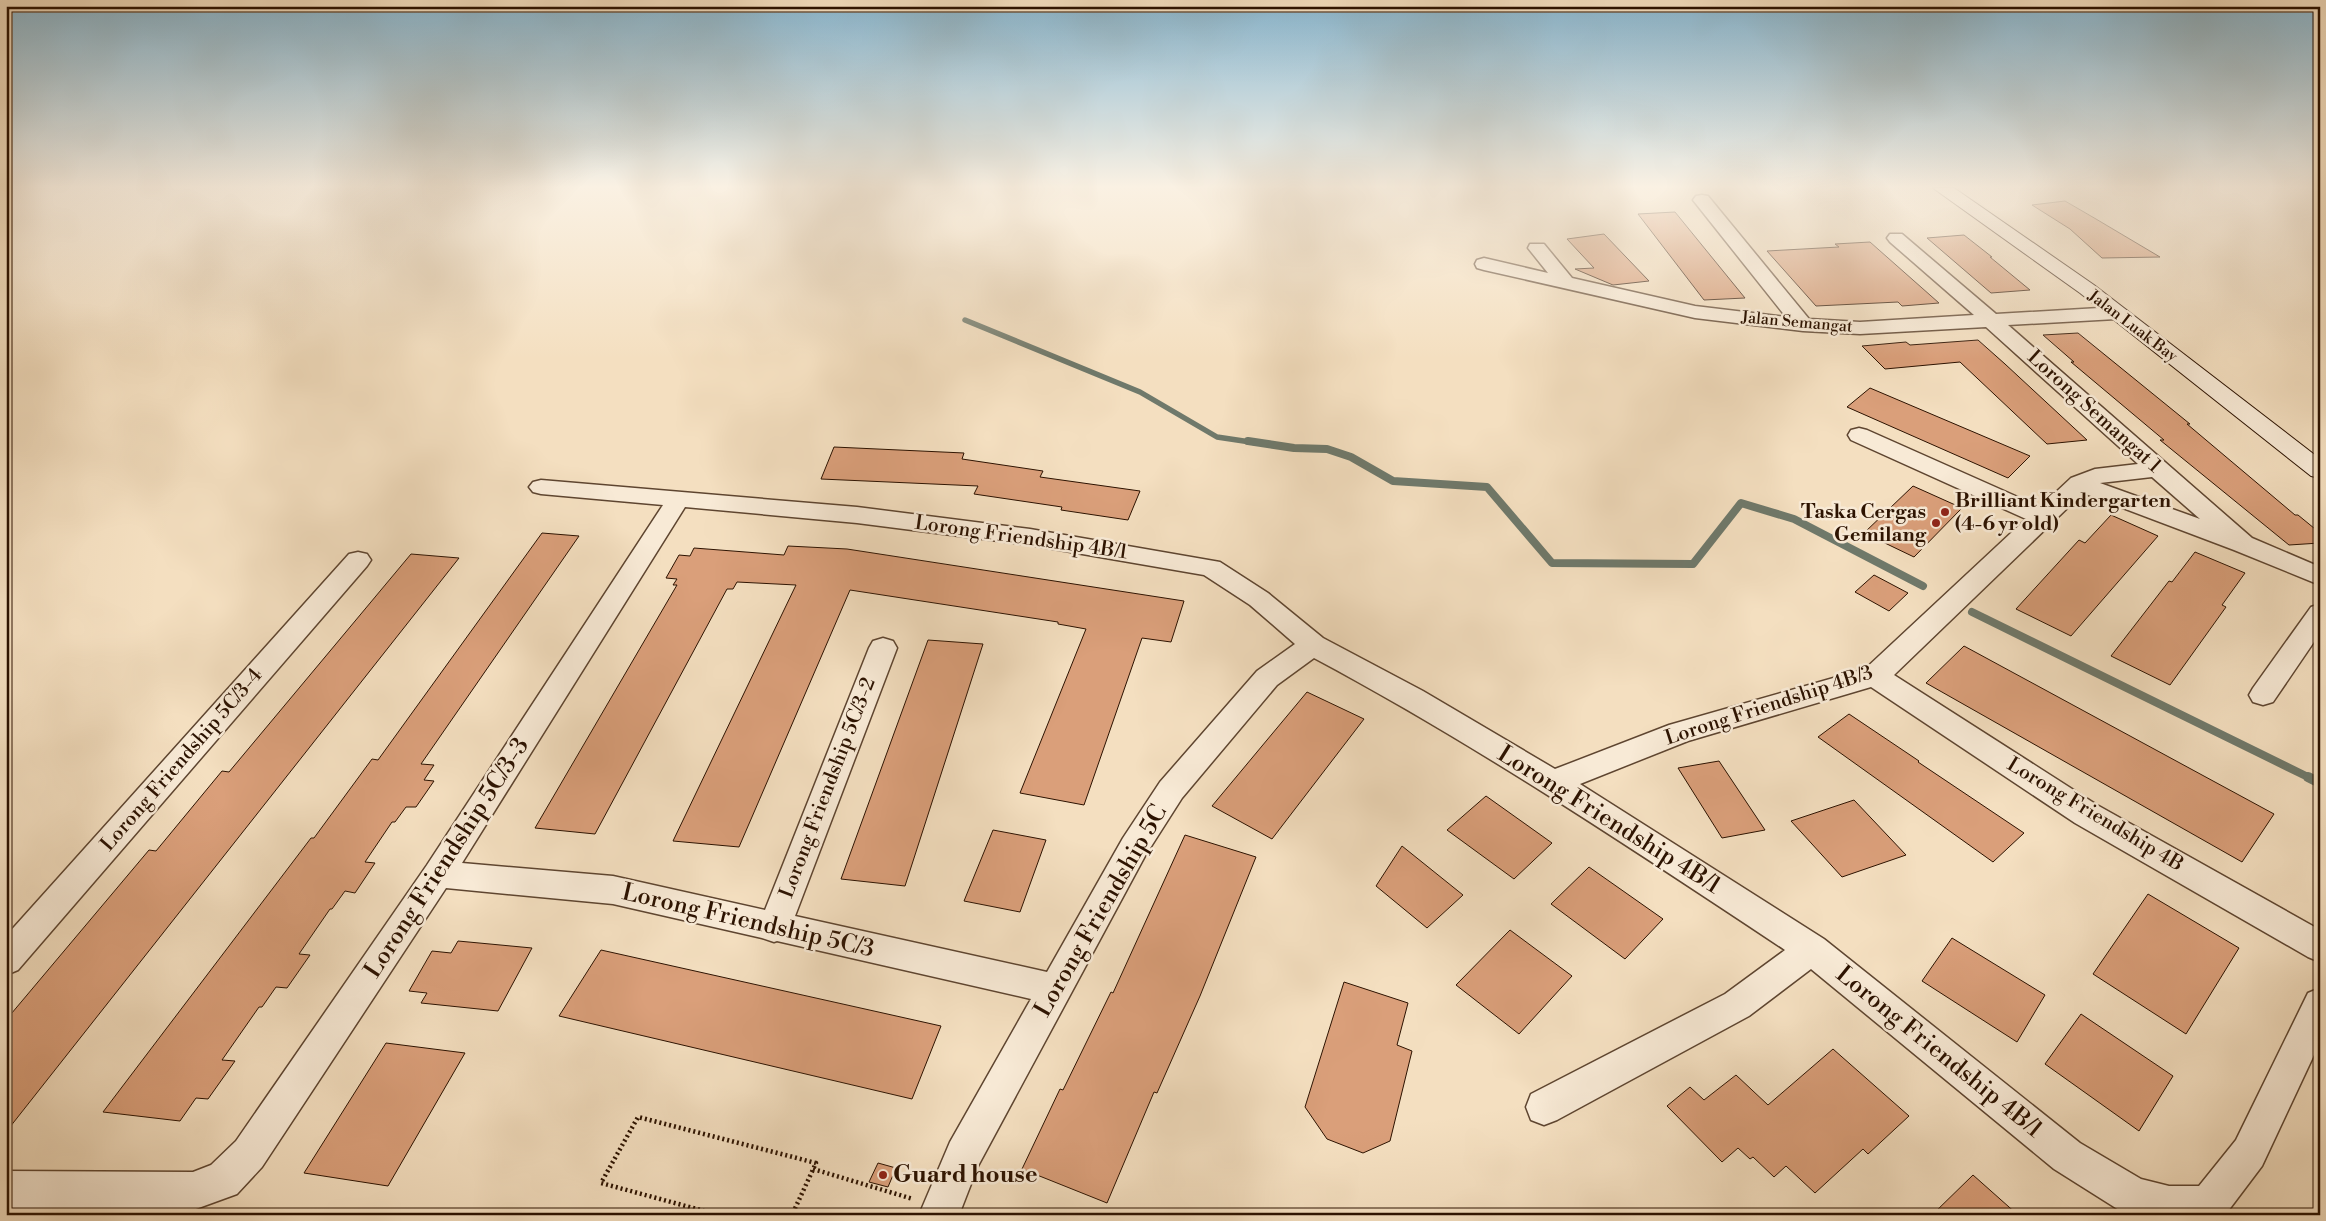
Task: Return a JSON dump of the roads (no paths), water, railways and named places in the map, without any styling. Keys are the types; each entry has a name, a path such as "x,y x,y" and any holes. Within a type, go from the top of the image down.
{"street":[{"path":"1738,245 1803,325"},
{"name":"Lorong Semangat 1","path":"1904,245 1991,319 2243,544"},
{"name":"Jalan Luak Bay","path":"2026,245 2320,471"},
{"name":"Jalan Luak Bay","path":"2048,245 2320,451"},
{"path":"1538,248 1566,284"},
{"name":"Jalan Semangat","path":"1484,264 1695,312 1803,325 1860,328 2116,313"},
{"path":"1858,435 2042,517"},
{"name":"Lorong Friendship 4B/3","path":"1553,782 1679,733 1875,676 2079,483 2094,476 2157,469"},
{"path":"2079,483 2243,544 2320,577"},
{"name":"Lorong Friendship 4B/1","path":"541,488 857,515 1030,537 1211,568 1259,599 1313,645 1413,698 1553,782 1812,949 2067,1156 2133,1196 2173,1210 2208,1205 2249,1152 2320,1004"},
{"name":"Lorong Friendship 5C/3-3","path":"6,1190 193,1191 223,1180 249,1154 438,874 678,500"},
{"name":"Lorong Friendship 5C/3-4","path":"6,960 358,560"},
{"path":"2263,695 2320,612"},
{"name":"Lorong Friendship 5C","path":"940,1211 963,1155 1134,847 1171,790 1266,678 1313,645"},
{"name":"Lorong Friendship 5C/3-2","path":"774,928 883,648"},
{"name":"Lorong Friendship 4B","path":"1875,676 2086,814 2320,947"},
{"name":"Lorong Friendship 5C/3","path":"438,874 613,890 774,928 1055,989"},
{"path":"1544,1107 1737,1005 1812,949"}],"waterway":[{"path":"965,320 1140,392 1217,437 1257,443"},
{"path":"1248,441 1294,448 1327,449 1351,457 1393,481 1487,487 1552,563 1693,564 1741,503 1794,519 1923,586"},
{"path":"1972,612 2310,778"},
{"path":"2310,778 2320,783"}],"place":[{"name":"Brilliant Kindergarten (4-6 yr old)","path":"1945,512"},
{"name":"Taska Cergas Gemilang","path":"1936,523"},
{"name":"Guard house","path":"883,1175"}]}
